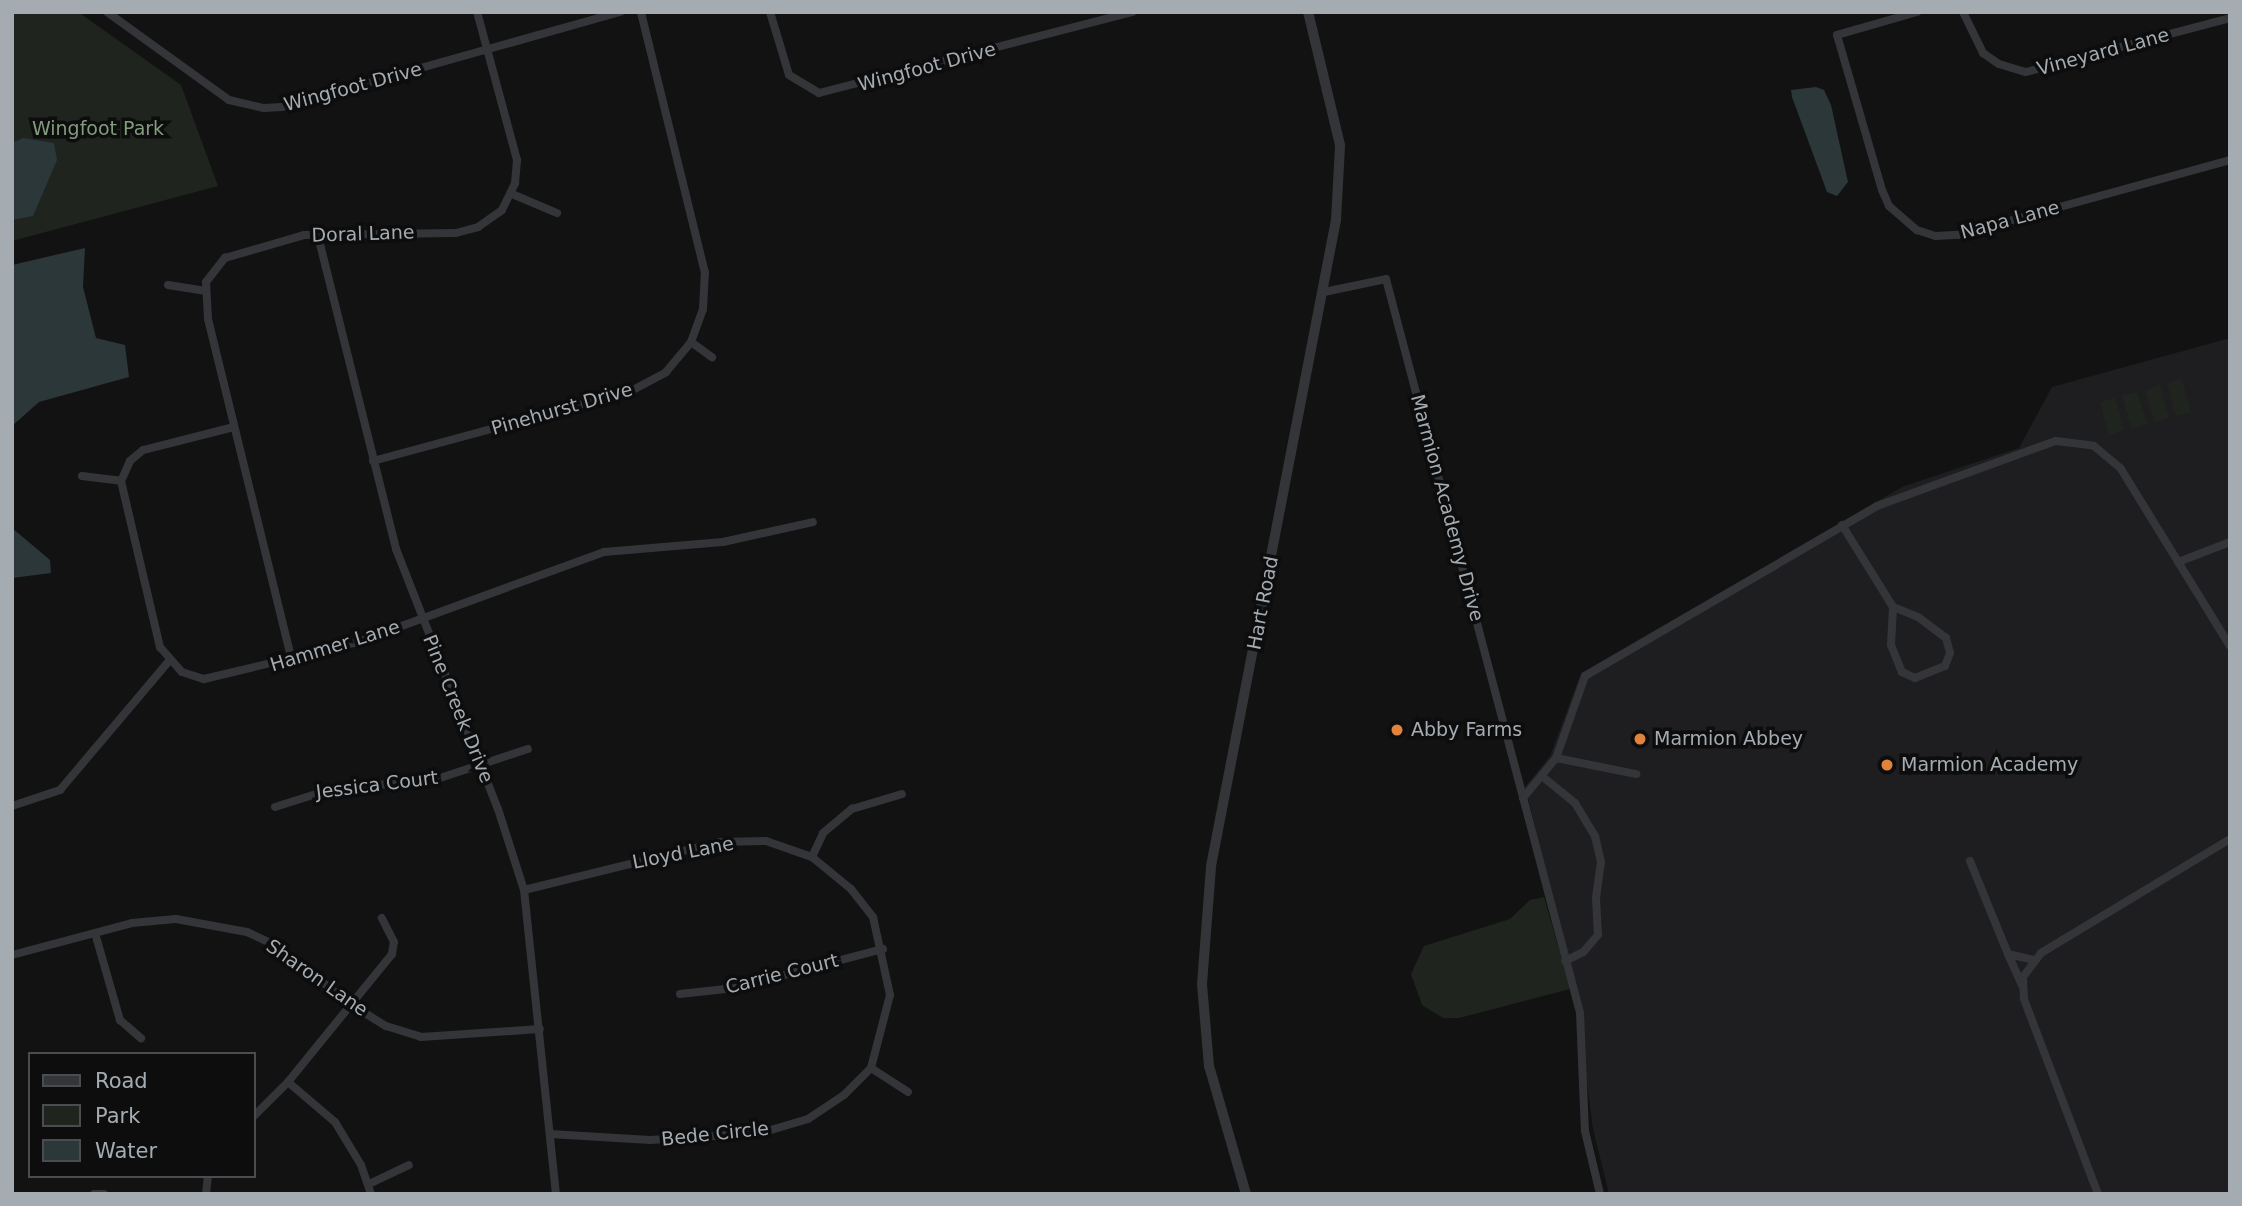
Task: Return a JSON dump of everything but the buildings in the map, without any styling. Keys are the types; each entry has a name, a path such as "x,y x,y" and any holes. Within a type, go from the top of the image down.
{"street":[{"name":"Wingfoot Drive","path":"107,12 213,90 246,107 282,107 621,12"},
{"path":"477,12 517,160 512,194 557,213"},
{"name":"Pinehurst Drive","path":"373,461 631,391 666,372 691,342 703,309 705,273 640,12"},
{"name":"Wingfoot Drive","path":"770,12 789,75 819,93 1133,12"},
{"name":"Hart Road","path":"1246,1194 1209,1066 1202,984 1211,866 1336,219 1340,145 1308,12"},
{"name":"Napa Lane","path":"1917,12 1837,34 1882,190 1889,206 1917,230 1936,236 1958,235 2230,160"},
{"name":"Vineyard Lane","path":"1963,12 1983,53 1999,64 2026,72 2230,18"},
{"name":"Doral Lane","path":"205,291 209,275 225,258 317,232 469,230 495,217 512,194"},
{"name":"Pine Creek Drive","path":"317,232 396,549 479,764 524,890 556,1194"},
{"name":"Marmion Academy Drive","path":"1324,292 1386,279 1580,1013 1585,1131 1600,1194"},
{"path":"168,285 205,291 234,427 292,661"},
{"path":"691,342 712,357"},
{"path":"12,806 50,795 65,785 169,661 158,642 121,481 130,461 142,450 234,427"},
{"path":"1523,798 1556,758 1585,676 1842,525 1914,489 2045,444 2077,441 2103,451 2121,469 2230,646"},
{"path":"82,476 121,481"},
{"name":"Hammer Lane","path":"169,661 182,673 210,679 292,661 422,618 604,552 723,542 813,522"},
{"path":"1842,525 1893,607 1894,661 1915,678 1937,672 1950,653 1946,638 1935,627 1893,607"},
{"path":"2178,562 2230,542"},
{"name":"Jessica Court","path":"275,807 314,792 431,781 528,749"},
{"path":"1556,758 1636,774"},
{"path":"1542,777 1575,803 1595,836 1601,862 1596,898 1598,935 1583,952 1565,961"},
{"path":"902,794 852,809 823,833 812,857 859,898 873,917 883,948 890,995 871,1068 908,1092"},
{"path":"2022,986 2033,960 2230,839"},
{"name":"Lloyd Lane","path":"524,890 720,842 766,841 812,857"},
{"path":"1970,862 2022,986 2098,1194"},
{"name":"Sharon Lane","path":"12,955 155,918 247,932 293,957 352,1005 386,1026 421,1037 540,1029"},
{"path":"256,1114 288,1082 392,954 394,942 382,918"},
{"path":"95,933 120,1020 141,1038"},
{"name":"Carrie Court","path":"680,994 735,988 883,948"},
{"path":"2008,954 2033,960"},
{"name":"Bede Circle","path":"550,1135 650,1140 761,1133 808,1119 844,1095 871,1068"},
{"path":"288,1082 335,1122 369,1184 371,1194"},
{"path":"369,1184 409,1165"},
{"path":"2090,1176 2091,1194"},
{"path":"94,1194 104,1194"}],"shaded area":[{"name":"Marmion Academy","path":"2230,338 2230,1194 1609,1194 1593,1129 1572,971 1525,787 1550,756 1581,673 1902,487 2019,448 2052,387"}],"green space":[{"name":"Wingfoot Park","path":"12,12 81,14 181,85 218,186 12,241"},
{"path":"2182,379 2191,412 2176,416 2167,383"},
{"path":"2160,385 2169,418 2154,422 2145,390"},
{"path":"2137,392 2147,424 2132,429 2122,396"},
{"path":"2115,398 2124,430 2109,435 2100,402"},
{"path":"1544,897 1570,989 1459,1018 1443,1018 1422,1005 1411,974 1424,946 1510,919 1530,900"}],"water":[{"path":"1816,87 1824,90 1831,105 1848,182 1837,196 1827,192 1792,97 1791,90"},
{"path":"23,138 54,143 57,160 33,216 12,220 12,143"},
{"path":"85,248 83,287 96,338 125,345 129,377 39,402 12,426 12,265"},
{"path":"12,528 50,560 51,573 12,578"}],"place":[{"name":"Abby Farms","path":"1397,730"},
{"name":"Marmion Abbey","path":"1640,739"},
{"name":"Marmion Academy","path":"1887,765"}]}
